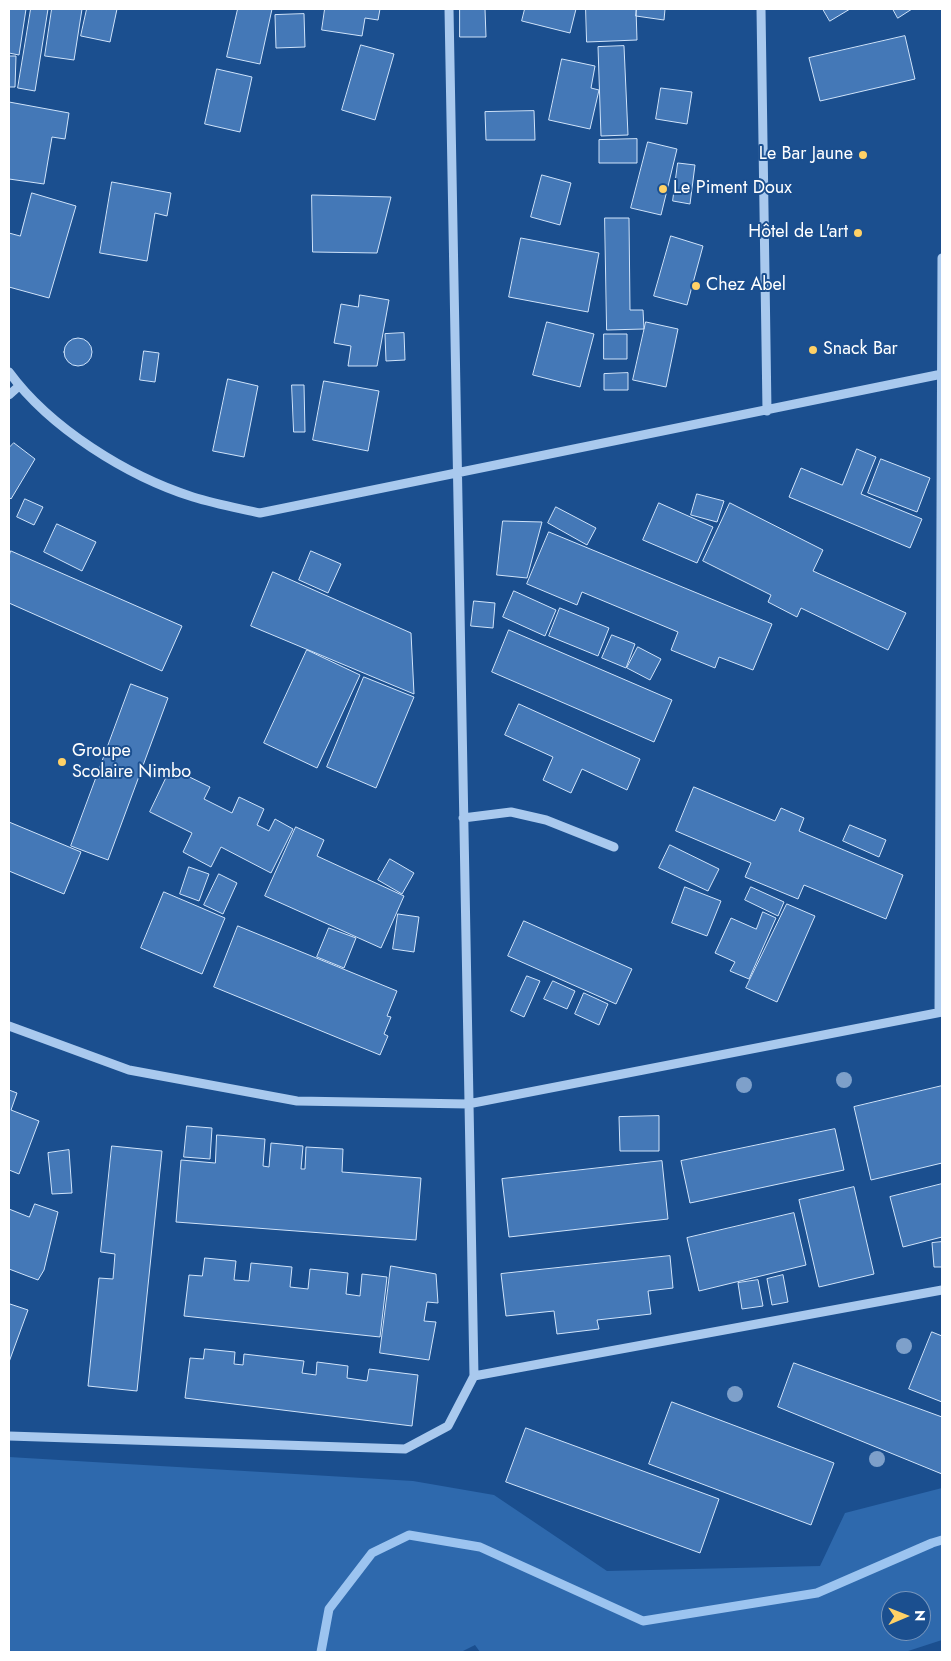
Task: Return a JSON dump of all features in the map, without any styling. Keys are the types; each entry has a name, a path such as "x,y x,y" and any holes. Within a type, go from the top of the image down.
{"street":[{"path":"9,1436 405,1449 448,1426 474,1376 449,9"},
{"path":"761,9 767,411"},
{"path":"9,1026 129,1070 298,1101 468,1104 941,1012 942,258"},
{"path":"9,372 19,386 71,433 129,470 193,497 260,513 942,374"},
{"path":"9,395 19,386"},
{"path":"463,818 511,812 546,820 614,847"},
{"path":"474,1376 942,1290"}],"shaded area":[{"path":"9,1457 413,1481 494,1495 607,1571 820,1566 845,1513 942,1488 942,1640 905,1652 480,1652 475,1645 461,1652 9,1652"}],"building":[{"path":"9,9 26,9 19,55 9,53"},
{"path":"31,9 48,9 35,91 18,88"},
{"path":"52,9 82,9 74,60 45,56"},
{"path":"87,9 117,9 110,42 81,36"},
{"path":"238,9 272,9 260,64 227,57"},
{"path":"325,9 380,9 378,20 365,18 362,36 322,30"},
{"path":"460,9 485,9 486,37 460,37"},
{"path":"525,9 576,9 570,33 522,21"},
{"path":"586,9 636,9 637,40 587,42"},
{"path":"637,9 665,9 664,20 636,16"},
{"path":"823,9 850,9 830,21"},
{"path":"893,9 912,9 898,18"},
{"path":"304,14 305,47 276,48 275,15"},
{"path":"905,36 915,79 820,101 809,58"},
{"path":"361,45 394,54 375,120 342,110"},
{"path":"624,46 628,135 601,136 598,47"},
{"path":"9,56 16,56 15,87 9,87"},
{"path":"562,59 595,66 591,88 599,90 590,129 549,120"},
{"path":"217,69 252,77 240,132 205,124"},
{"path":"661,88 692,92 687,124 656,119"},
{"path":"9,102 69,113 65,139 52,137 44,184 9,179"},
{"path":"534,111 535,140 486,140 485,112"},
{"path":"637,139 637,163 599,163 599,140"},
{"path":"648,142 677,149 661,215 631,208"},
{"path":"678,163 695,165 690,204 673,201"},
{"path":"542,175 571,183 560,225 531,217"},
{"path":"112,182 171,193 167,216 155,213 147,261 100,253"},
{"path":"32,193 76,206 49,298 9,287 9,233 20,236"},
{"path":"312,195 391,197 377,253 313,252"},
{"path":"605,218 629,218 630,310 643,310 644,329 607,330"},
{"path":"671,236 703,246 687,305 654,296"},
{"path":"521,238 599,253 588,312 509,297"},
{"path":"360,295 389,300 377,366 348,366 351,346 334,343 341,304 358,307"},
{"path":"547,322 594,334 580,387 533,375"},
{"path":"646,322 678,329 666,387 633,380"},
{"path":"404,333 405,360 386,361 385,334"},
{"path":"604,334 627,334 627,359 604,359"},
{"path":"78,338 88,342 92,352 88,362 78,366 68,362 64,352 68,342"},
{"path":"144,351 159,353 155,382 140,380"},
{"path":"628,373 628,390 604,390 604,374"},
{"path":"228,379 258,386 244,457 213,451"},
{"path":"324,381 379,391 368,451 313,440"},
{"path":"292,385 304,385 305,432 294,432"},
{"path":"14,443 35,459 11,499 9,497 9,448"},
{"path":"857,449 876,457 861,494 922,519 910,548 789,497 801,468 842,485"},
{"path":"881,459 930,478 917,512 868,493"},
{"path":"697,494 724,501 717,522 691,515"},
{"path":"25,499 43,507 34,525 17,517"},
{"path":"659,503 713,527 697,563 643,540"},
{"path":"730,503 823,550 813,571 906,613 888,650 801,608 797,617 768,602 771,595 703,561"},
{"path":"556,507 596,528 587,545 548,523"},
{"path":"503,521 542,522 527,578 497,575"},
{"path":"57,524 96,542 82,571 44,552"},
{"path":"549,532 772,624 753,670 719,657 715,668 671,650 678,632 582,592 577,605 527,584"},
{"path":"11,551 182,626 162,671 9,603 9,557"},
{"path":"311,551 341,564 328,593 299,580"},
{"path":"273,572 411,633 414,694 251,626"},
{"path":"514,591 556,610 545,636 503,617"},
{"path":"474,601 495,603 493,628 471,626"},
{"path":"560,608 609,628 598,656 549,636"},
{"path":"509,630 672,700 654,742 492,672"},
{"path":"612,635 635,644 626,668 602,658"},
{"path":"638,647 661,659 650,680 627,668"},
{"path":"307,650 360,675 317,768 264,743"},
{"path":"364,677 414,697 376,788 327,767"},
{"path":"131,684 168,698 108,860 71,846"},
{"path":"519,704 640,759 627,790 582,769 571,793 543,780 553,757 505,735"},
{"path":"171,768 210,787 204,799 232,813 239,797 264,809 257,825 269,831 275,819 293,829 271,873 221,847 211,867 183,852 192,833 150,812"},
{"path":"694,787 775,821 781,808 804,818 799,831 903,875 886,919 804,885 798,899 745,877 751,863 676,831"},
{"path":"9,822 81,852 64,894 9,871"},
{"path":"850,825 886,840 879,857 843,841"},
{"path":"296,827 324,840 317,856 404,896 381,948 265,896"},
{"path":"670,845 719,869 708,891 659,868"},
{"path":"390,859 414,873 402,894 378,880"},
{"path":"189,867 209,874 199,901 180,894"},
{"path":"219,874 237,883 223,914 204,905"},
{"path":"685,887 721,901 707,936 672,923"},
{"path":"751,887 784,902 778,916 745,900"},
{"path":"164,892 225,918 202,974 141,948"},
{"path":"787,904 815,916 777,1002 746,988"},
{"path":"763,912 776,918 749,979 730,971 735,962 715,953 731,918 756,929"},
{"path":"398,914 419,917 414,952 393,949"},
{"path":"524,921 632,969 616,1004 508,956"},
{"path":"238,926 397,991 387,1016 391,1017 384,1034 388,1036 380,1055 214,987"},
{"path":"329,928 356,938 344,968 317,957"},
{"path":"527,976 540,981 524,1017 511,1011"},
{"path":"553,981 575,991 567,1009 544,999"},
{"path":"584,993 608,1004 599,1025 575,1014"},
{"path":"942,1086 942,1163 871,1180 854,1107"},
{"path":"9,1090 17,1093 11,1110 39,1121 19,1174 9,1170"},
{"path":"659,1116 659,1151 620,1151 619,1117"},
{"path":"187,1126 212,1128 210,1159 184,1157"},
{"path":"835,1129 844,1170 690,1203 681,1161"},
{"path":"217,1135 265,1139 263,1166 269,1167 271,1143 303,1146 301,1169 305,1169 306,1147 343,1149 342,1172 421,1178 416,1240 176,1222 181,1160 215,1163"},
{"path":"112,1146 162,1151 137,1391 88,1386 99,1278 113,1279 115,1254 101,1252"},
{"path":"69,1150 72,1193 52,1194 48,1153"},
{"path":"662,1161 668,1219 509,1237 502,1179"},
{"path":"942,1184 942,1237 903,1247 890,1197"},
{"path":"854,1187 874,1274 819,1287 799,1200"},
{"path":"35,1204 58,1212 44,1270 38,1280 9,1269 9,1209 29,1217"},
{"path":"794,1213 806,1265 699,1291 687,1238"},
{"path":"942,1242 942,1267 934,1267 932,1243"},
{"path":"670,1256 673,1288 648,1291 651,1314 597,1320 599,1329 557,1334 554,1311 506,1316 501,1274"},
{"path":"205,1258 236,1261 234,1280 249,1281 251,1263 292,1267 290,1287 308,1289 310,1269 348,1273 346,1294 360,1296 362,1274 387,1277 380,1337 184,1316 189,1275 202,1276"},
{"path":"391,1266 436,1274 438,1303 427,1302 424,1321 436,1322 429,1360 380,1353"},
{"path":"783,1275 788,1302 772,1305 767,1279"},
{"path":"758,1280 763,1306 742,1309 738,1283"},
{"path":"10,1304 28,1310 9,1362 9,1308"},
{"path":"932,1332 942,1336 942,1402 909,1389"},
{"path":"205,1349 235,1352 234,1364 243,1365 244,1354 304,1361 302,1373 316,1375 317,1362 348,1366 347,1378 367,1381 369,1369 418,1375 412,1426 185,1398 190,1358 203,1359"},
{"path":"794,1363 942,1417 942,1474 778,1407"},
{"path":"672,1402 834,1463 811,1525 649,1464"},
{"path":"526,1428 719,1499 700,1553 506,1482"}],"waterway":[{"path":"321,1652 329,1609 372,1553 409,1535 480,1547 643,1621 817,1593 942,1540"}],"place":[{"name":"Le Bar Jaune","path":"863,155"},
{"name":"Le Piment Doux","path":"663,189"},
{"name":"Hôtel de L'art","path":"858,233"},
{"name":"Chez Abel","path":"696,286"},
{"name":"Snack Bar","path":"813,350"},
{"name":"Groupe Scolaire Nimbo","path":"62,762"}]}
